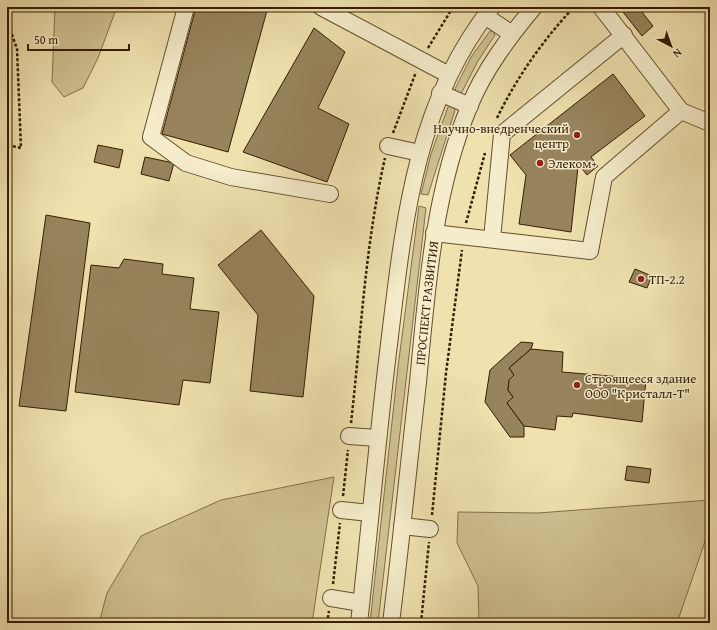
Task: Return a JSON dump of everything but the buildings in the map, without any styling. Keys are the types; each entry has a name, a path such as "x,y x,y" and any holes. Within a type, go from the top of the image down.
{"street":[{"path":"186,7 151,137 186,162 231,177 330,194"},
{"path":"321,7 449,75"},
{"name":"ПРОСПЕКТ РАЗВИТИЯ","path":"391,623 434,233 450,162 470,106 490,67 512,34 534,7"},
{"path":"601,7 624,34 681,111 710,123"},
{"path":"359,623 378,438 404,224 420,153 440,93 462,50 488,11 512,34"},
{"path":"492,239 502,134 624,34"},
{"path":"440,93 470,106"},
{"path":"434,233 590,251 604,177 681,111"},
{"path":"388,146 420,153"},
{"path":"350,436 378,438"},
{"path":"341,510 370,513"},
{"path":"402,526 430,529"},
{"path":"331,598 360,602"}],"path":[{"path":"327,623 350,436 368,258 377,192 388,146 422,60 452,7"},
{"path":"495,124 511,90 540,47 574,7"},
{"path":"7,20 17,49 21,148 7,145"},
{"path":"421,623 446,373 463,236 485,152"}],"shaded area":[{"path":"55,7 119,7 115,12 98,58 83,88 64,97 52,82"},
{"path":"490,31 493,31 495,35 478,61 462,92 460,94 456,92 455,89 471,57"},
{"path":"452,106 455,110 428,195 421,194 431,154 448,107"},
{"path":"419,206 426,208 378,623 370,623 398,367"},
{"path":"334,477 312,623 99,623 107,593 141,536 221,500"},
{"path":"710,500 710,527 677,623 479,623 478,586 457,543 458,512 538,513"}],"place":[{"name":"Научно-внедренческий центр","path":"577,135"},
{"name":"Элеком+","path":"540,163"},
{"name":"ТП-2.2","path":"641,279"},
{"name":"Строящееся здание ООО \"Кристалл-Т\"","path":"577,385"}]}
